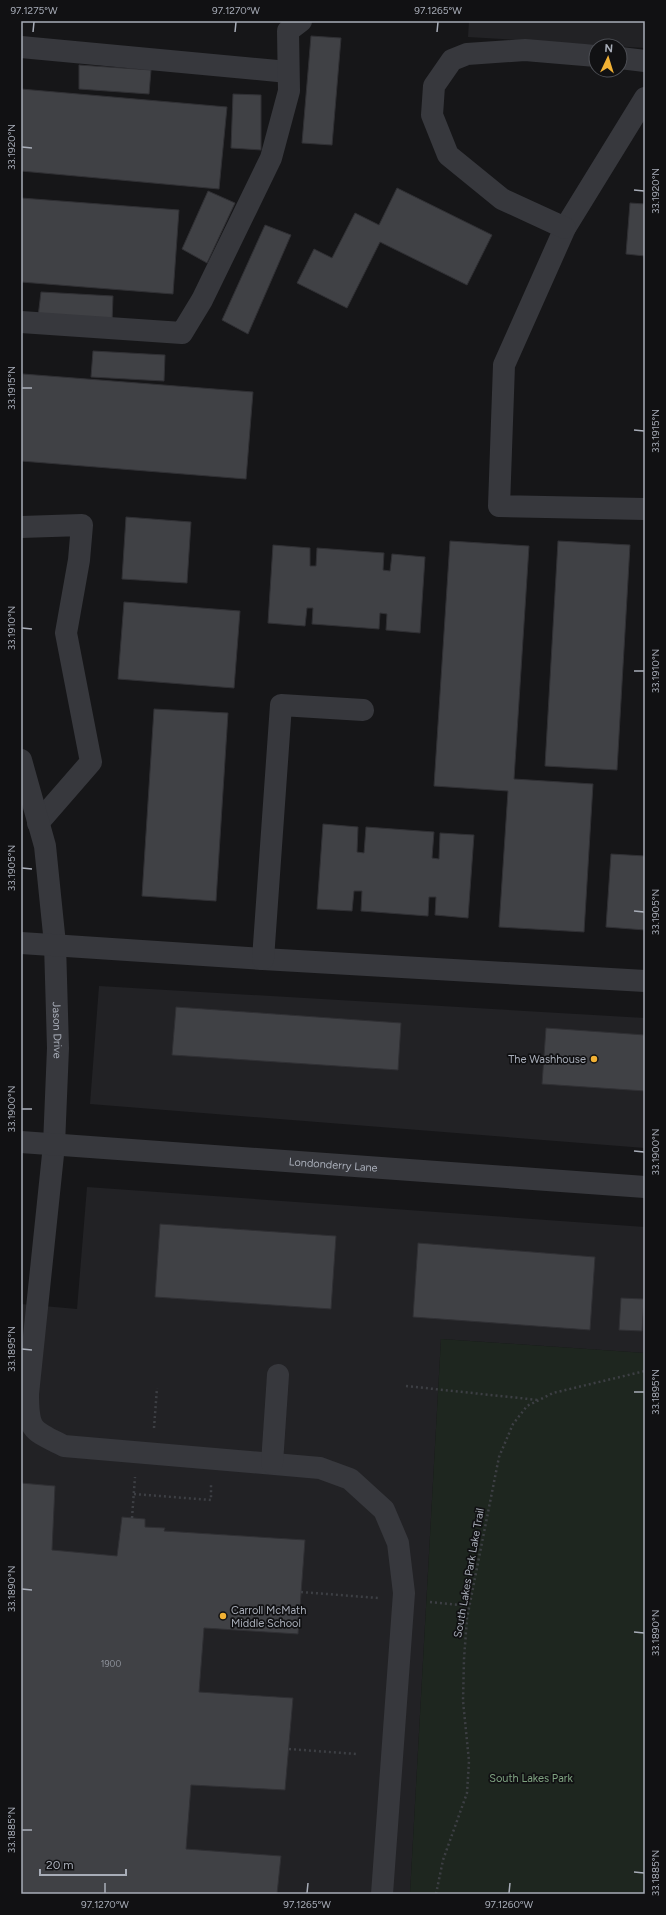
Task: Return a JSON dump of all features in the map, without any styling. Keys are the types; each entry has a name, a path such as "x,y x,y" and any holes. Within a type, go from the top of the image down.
{"street":[{"path":"21,322 182,333 202,300 270,158 289,91 288,31 301,21"},
{"path":"21,47 288,72"},
{"path":"565,228 502,200 448,155 432,115 434,86 452,60 467,54 525,50 588,55"},
{"path":"628,59 645,61"},
{"path":"645,98 565,228 504,365 499,506 645,509"},
{"path":"21,527 82,525 79,560 66,633 91,762 38,823"},
{"path":"263,959 281,705 363,710"},
{"name":"Jason Drive","path":"21,760 45,846 55,944 58,1048 54,1145 37,1302 27,1352 28,1419 38,1433 64,1446 272,1462 320,1468 350,1479 384,1510 398,1544 404,1593 382,1894"},
{"path":"21,943 55,944 263,959 645,981"},
{"name":"Londonderry Lane","path":"21,1142 645,1187"},
{"path":"272,1462 278,1374"},
{"path":"370,1894 384,1865"}],"path":[{"name":"South Lakes Park Lake Trail","path":"436,1894 442,1860 468,1793 469,1761 463,1701 464,1659 469,1606 499,1457 513,1424 527,1406 553,1393 645,1371"},
{"path":"406,1386 539,1400"},
{"path":"153,1432 157,1388"},
{"path":"134,1494 211,1500 211,1480"},
{"path":"132,1518 135,1481"},
{"path":"301,1592 382,1598"},
{"path":"426,1602 469,1606"},
{"path":"289,1749 356,1754"}],"shaded area":[{"path":"469,21 645,21 645,48 628,47 628,38 588,38 588,44 468,37"},
{"path":"99,986 645,1018 645,1148 90,1104"},
{"name":"Carroll McMath Middle School","path":"87,1187 645,1227 645,1353 441,1339 410,1894 21,1894 21,1304 77,1309"}],"green space":[{"name":"South Lakes Park","path":"441,1339 645,1353 645,1894 410,1894"}],"building":[{"path":"311,36 341,38 332,145 302,143"},
{"path":"79,65 151,70 149,94 79,89"},
{"path":"21,89 227,107 219,189 21,171"},
{"path":"233,94 261,95 261,150 231,148"},
{"path":"397,188 492,235 467,285 380,242 347,308 297,283 314,249 332,258 355,213 379,225"},
{"path":"208,191 235,203 207,263 182,249"},
{"path":"21,198 179,210 173,294 21,282"},
{"path":"630,203 645,204 645,256 626,254"},
{"path":"265,225 291,235 248,334 222,320"},
{"path":"41,292 113,296 112,322 38,317"},
{"path":"93,351 165,355 164,381 91,377"},
{"path":"23,374 253,392 246,479 21,461 21,402"},
{"path":"126,517 191,522 187,583 122,579"},
{"path":"450,541 529,546 514,779 593,784 584,932 499,927 508,791 434,786"},
{"path":"558,541 630,545 617,770 545,766"},
{"path":"273,545 310,548 310,566 316,566 317,548 384,553 383,570 390,571 392,554 425,557 420,633 386,630 387,614 380,613 379,629 312,624 313,608 307,608 305,626 268,623"},
{"path":"124,602 240,611 234,688 118,679"},
{"path":"154,709 228,713 216,901 142,896"},
{"path":"323,824 358,827 357,852 364,853 366,827 434,832 432,858 439,859 440,833 474,835 468,918 435,915 436,897 429,897 428,916 361,911 362,891 354,891 352,911 317,909"},
{"path":"611,854 645,856 645,930 606,927"},
{"path":"176,1007 401,1023 398,1070 172,1055"},
{"name":"The Washhouse","path":"546,1028 645,1035 645,1091 542,1084"},
{"path":"160,1224 336,1236 331,1309 155,1297"},
{"path":"418,1243 595,1257 590,1330 413,1317"},
{"path":"621,1298 644,1299 642,1331 619,1330"},
{"name":"Carroll McMath Middle School","path":"21,1483 55,1486 52,1550 117,1556 122,1517 145,1519 145,1527 165,1528 164,1531 305,1540 298,1634 204,1628 199,1692 293,1698 285,1790 191,1785 186,1849 281,1856 277,1894 21,1894"}],"place":[{"name":"The Washhouse","path":"594,1059"},
{"name":"Carroll McMath Middle School","path":"223,1616"}]}
